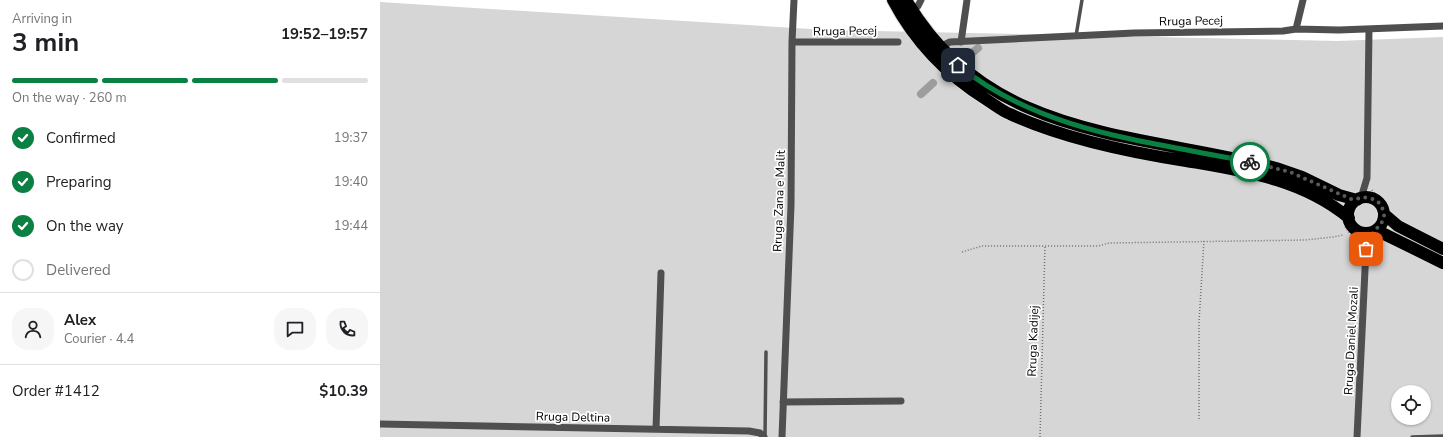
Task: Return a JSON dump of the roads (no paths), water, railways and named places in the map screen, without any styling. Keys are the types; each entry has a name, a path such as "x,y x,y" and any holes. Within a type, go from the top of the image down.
{"highway":[{"path":"893,0 918,41 944,69 974,92 1010,114 1100,144 1158,157 1265,176 1307,191 1335,206 1349,218 1355,228 1370,231 1443,263"},
{"path":"909,5 922,26 948,56 982,84 1008,99 1042,114 1110,135 1276,168 1309,180 1339,195 1378,202 1384,214 1398,226 1443,249"},
{"path":"1349,218 1350,209 1361,199"},
{"path":"1370,231 1382,223 1384,214"}],"street":[{"name":"Rruga Zana e Malit","path":"782,437 791,206 792,42 794,0"},
{"path":"909,5 918,6 921,0"},
{"path":"961,42 967,0"},
{"path":"1296,29 1302,0"},
{"name":"Rruga Pecej","path":"940,47 950,42 1134,33 1283,31 1296,29 1369,29 1443,26"},
{"path":"1361,199 1367,181 1369,29"},
{"name":"Rruga Pecej","path":"792,42 898,42"},
{"name":"Rruga Daniel Mozali","path":"1356,437 1366,246 1370,231"},
{"path":"656,429 661,273"},
{"path":"783,402 901,401"},
{"name":"Rruga Deltina","path":"380,424 749,431 760,433 765,437"}],"lane":[{"path":"1076,36 1082,0"},
{"name":"Rruga Deltina","path":"765,437 766,352"},
{"path":"1412,437 1443,436"}],"waterway":[{"path":"971,54 978,48"},
{"path":"921,94 933,83"}]}
